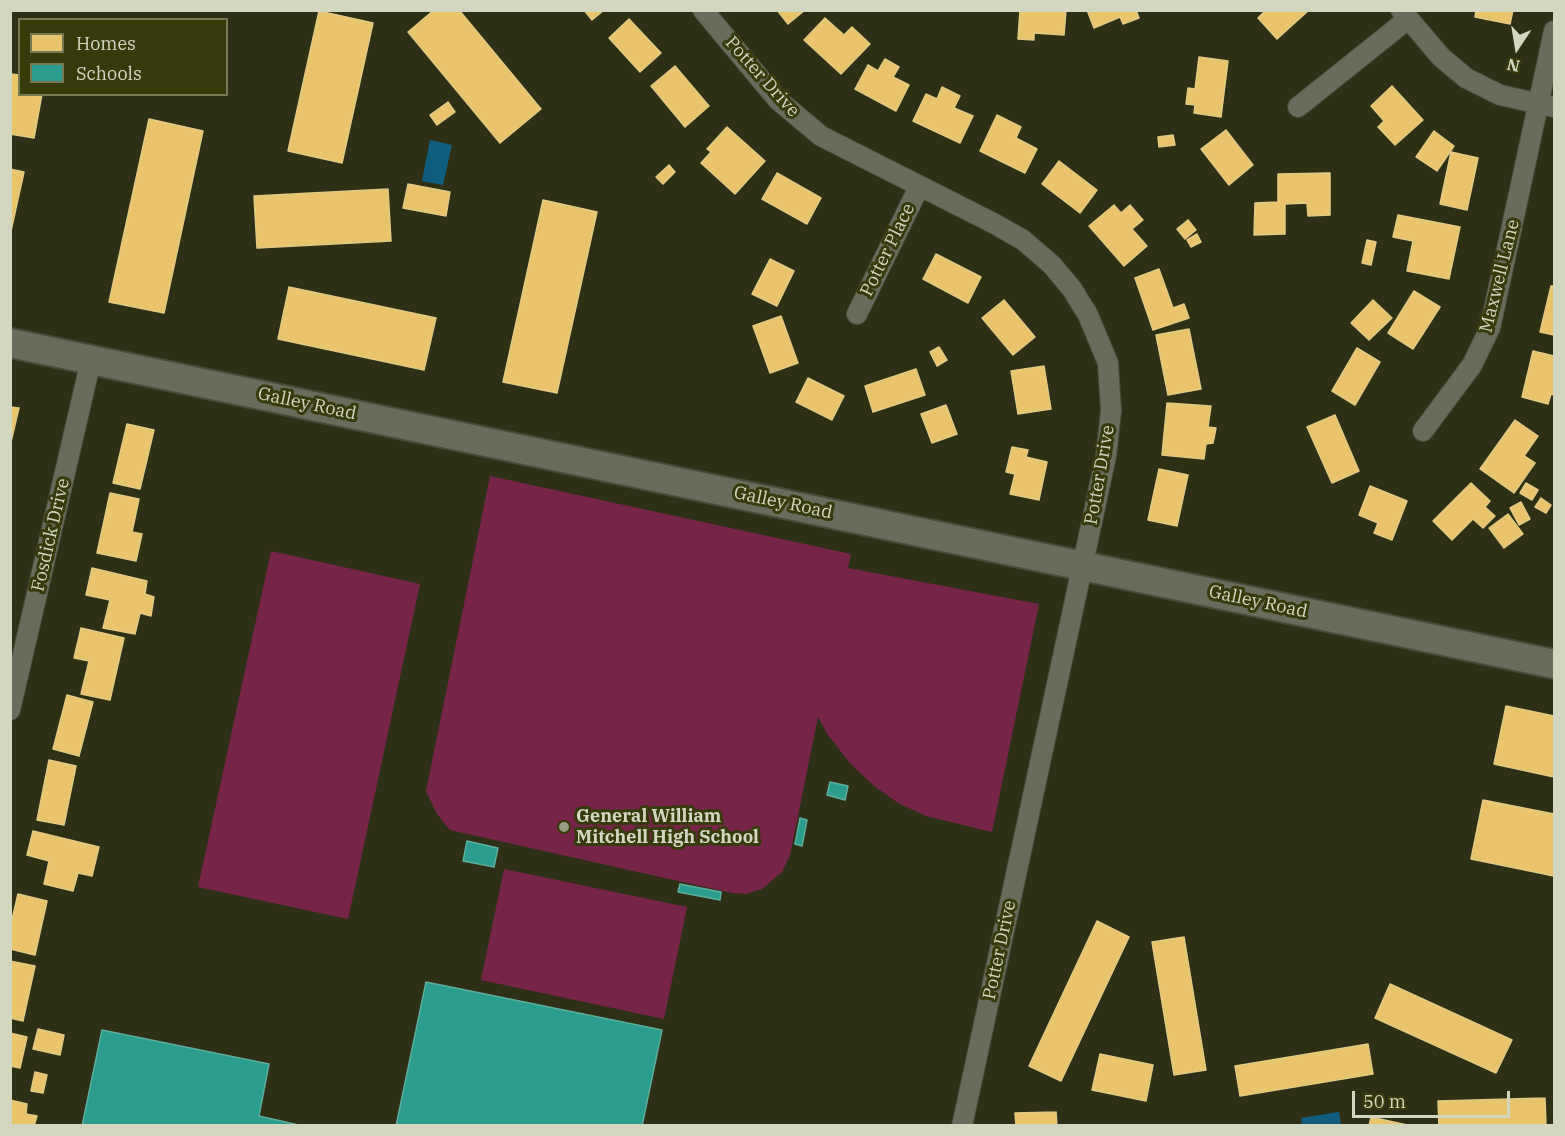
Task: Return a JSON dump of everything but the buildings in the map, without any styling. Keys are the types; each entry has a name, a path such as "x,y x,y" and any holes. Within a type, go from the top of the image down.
{"main road":[{"name":"Galley Road","path":"10,342 1554,664"}],"street":[{"name":"Potter Drive","path":"703,10 778,100 821,136 995,224 1023,240 1052,265 1072,289 1101,341 1108,363 1110,432 962,1125"},
{"path":"1298,107 1404,15 1441,57 1466,78 1500,95 1547,106"},
{"name":"Maxwell Lane","path":"1423,430 1472,365 1490,328 1547,106 1554,31"},
{"name":"Potter Place","path":"857,314 919,187"},
{"name":"Fosdick Drive","path":"10,710 91,360"}],"shaded area":[{"path":"490,476 851,554 848,568 1039,604 992,832 926,816 898,803 874,786 850,763 828,735 818,717 790,855 782,872 762,889 746,894 732,893 450,830 437,814 426,791"},
{"path":"271,551 420,584 348,919 198,887"},
{"path":"504,869 687,907 664,1019 481,980"}],"water":[{"path":"430,140 452,145 443,185 422,181"},
{"path":"1339,1112 1341,1125 1302,1125 1301,1118"}],"place":[{"name":"General William Mitchell High School","path":"564,827"}]}
